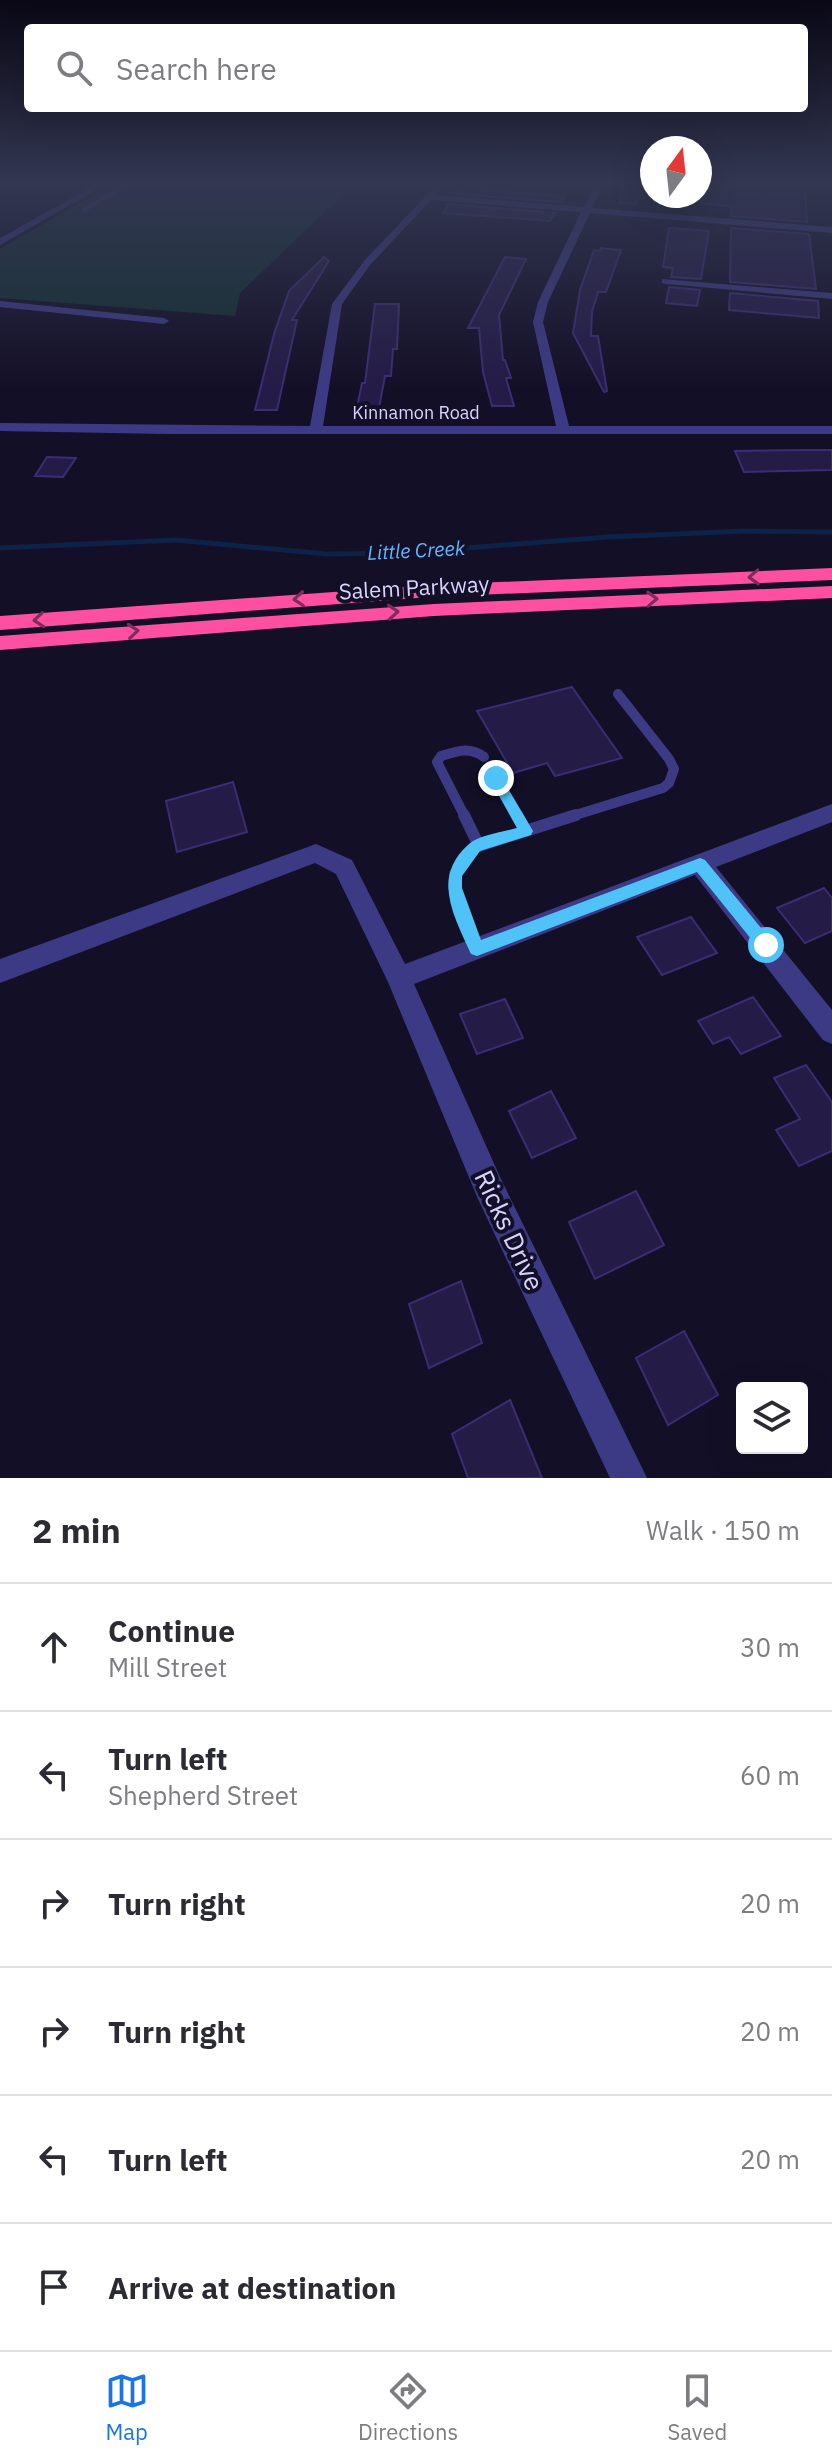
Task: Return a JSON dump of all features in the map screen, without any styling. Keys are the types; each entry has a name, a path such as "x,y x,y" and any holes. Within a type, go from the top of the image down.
{"highway":[{"name":"Salem Parkway","path":"0,623 430,591 832,574"},
{"name":"Salem Parkway","path":"0,643 434,610 832,592"}],"street":[{"path":"316,430 337,304 378,251"},
{"path":"563,430 538,322 543,302 566,251"},
{"path":"666,281 832,296"},
{"path":"0,304 164,321"},
{"name":"Kinnamon Road","path":"0,427 832,430"},
{"path":"399,978 832,813"},
{"name":"Ricks Drive","path":"0,971 316,853 344,867 399,978 489,1188 629,1478"},
{"path":"700,864 832,1031"}],"lane":[{"path":"477,949 454,888 455,874 479,846 663,788 669,783 674,769 669,759 618,694"},
{"path":"479,846 437,762 441,756 460,750 470,749 484,757"},
{"path":"496,778 526,831"}],"green space":[{"path":"0,251 284,251 240,293 235,316 0,298"}],"building":[{"path":"594,251 621,251 606,292 598,292 592,312 591,336 598,336 607,391 604,392 573,333 580,290"},
{"path":"665,251 706,251 701,279 671,277 673,268 663,267"},
{"path":"731,251 811,251 816,289 730,282"},
{"path":"324,257 329,261 292,320 297,320 277,410 255,410 274,334 289,291"},
{"path":"505,257 526,259 499,315 503,360 511,378 506,378 514,406 492,406 483,372 479,328 468,328"},
{"path":"669,287 700,290 697,306 666,303"},
{"path":"730,293 818,301 819,318 729,310"},
{"path":"375,304 399,304 397,349 393,349 391,376 385,376 379,408 357,407 362,383 365,383"},
{"path":"832,450 832,470 744,472 735,451"},
{"path":"47,457 76,458 63,477 35,476"},
{"path":"572,687 622,758 555,776 547,763 513,773 477,711"},
{"path":"233,782 247,832 177,852 166,801"},
{"path":"824,888 832,898 832,931 805,943 777,908"},
{"path":"691,917 717,953 662,975 637,937"},
{"path":"753,997 781,1036 741,1054 729,1037 713,1044 698,1021"},
{"path":"505,999 523,1038 477,1054 460,1014"},
{"path":"806,1065 832,1102 832,1151 799,1166 776,1130 800,1119 774,1078"},
{"path":"551,1091 576,1138 532,1158 509,1111"},
{"path":"636,1191 664,1245 595,1279 569,1222"},
{"path":"461,1281 482,1343 429,1368 409,1304"},
{"path":"684,1331 718,1395 668,1425 636,1358"},
{"path":"510,1400 542,1478 468,1478 452,1434"}],"waterway":[{"name":"Little Creek","path":"0,548 176,540 327,554 401,553 608,537 745,531 832,532"}],"route":[{"path":"496,778 526,831 475,847 455,874 454,888 477,949 700,864 766,945"}]}
